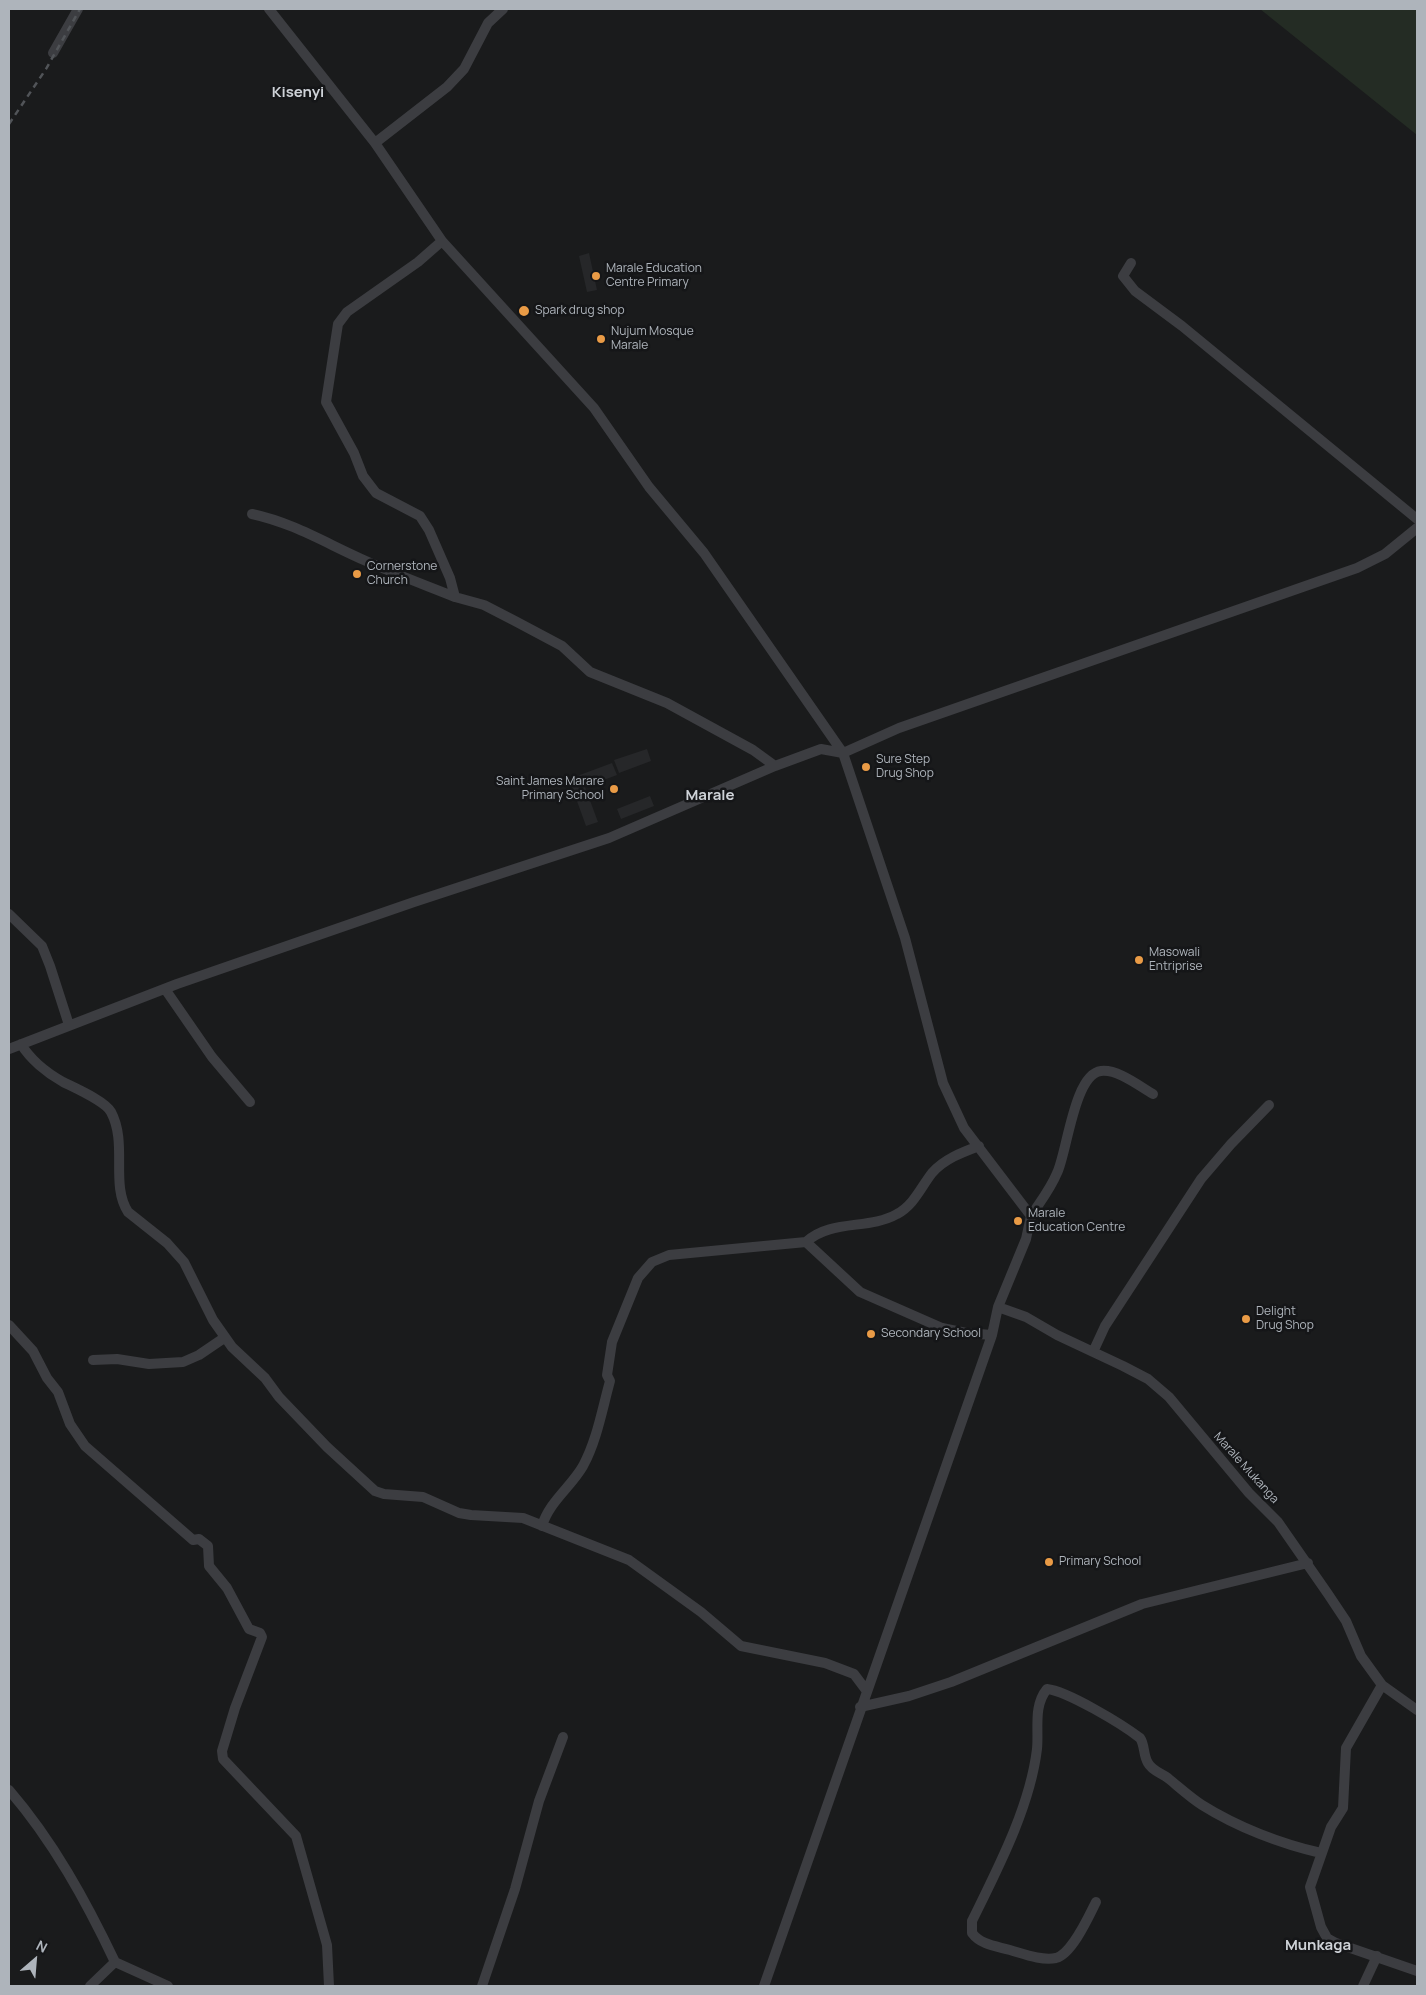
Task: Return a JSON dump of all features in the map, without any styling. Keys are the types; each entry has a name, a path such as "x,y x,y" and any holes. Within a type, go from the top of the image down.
{"street":[{"path":"53,53 78,9"},
{"path":"268,9 375,143 442,241 594,408 649,487 704,553 843,753 905,938 943,1083 964,1128 1031,1216"},
{"path":"375,143 446,87 464,70 488,23 503,9"},
{"path":"442,241 418,262 347,312 338,324 326,402 354,454 363,476 376,493 420,516 429,530 450,578 455,597"},
{"path":"1131,263 1123,276 1135,291 1182,326 1417,519"},
{"path":"252,514 298,527 364,560 455,597 484,606 562,646 590,672 667,703 753,750 775,766"},
{"path":"9,1049 165,989 414,902 609,838 775,766 821,749 843,753 899,728 1357,568 1385,554 1417,528"},
{"path":"9,914 42,946 69,1026"},
{"path":"165,989 212,1057 250,1102"},
{"path":"21,1044 27,1054 60,1081 102,1103 111,1111 120,1140 123,1205 132,1218 167,1244 184,1262 224,1338 259,1372 327,1447 375,1491 384,1494 423,1497 465,1514 517,1517 629,1560 701,1612 740,1646 825,1663 854,1674 866,1690"},
{"path":"764,1986 860,1707 992,1335 998,1307 1026,1239 1031,1216 1057,1175 1073,1112 1089,1078 1094,1072 1102,1070 1114,1072 1153,1094"},
{"path":"1093,1352 1115,1310 1201,1179 1231,1144 1269,1105"},
{"path":"542,1526 549,1510 582,1467 589,1452 610,1382 607,1375 612,1342 638,1278 646,1266 668,1255 806,1242 830,1228 860,1226 897,1214 907,1207 932,1174 943,1164 979,1146"},
{"path":"806,1242 860,1292 942,1328 966,1333 992,1335"},
{"name":"Marale Mukanga","path":"998,1307 1026,1316 1148,1379 1169,1397 1249,1493 1278,1522 1308,1563 1346,1621 1361,1656 1382,1685 1417,1710"},
{"path":"9,1325 33,1351 47,1378 58,1392 70,1424 85,1446 193,1540 199,1540 208,1546 209,1566 227,1588 249,1629 260,1633 262,1637 235,1708 222,1751 223,1759 296,1836 327,1945 329,1986"},
{"path":"93,1360 117,1359 149,1364 183,1362 206,1351 224,1338"},
{"path":"860,1707 909,1696 951,1682 1142,1604 1308,1563"},
{"path":"1382,1685 1346,1748 1343,1808 1331,1827 1310,1887 1321,1927 1327,1938 1336,1943 1417,1971"},
{"path":"1096,1902 1081,1931 1067,1950 1057,1958 1038,1958 982,1942 972,1933 972,1921 1006,1850 1026,1793 1037,1750 1039,1702 1046,1689 1054,1690 1070,1698 1140,1738 1147,1762 1153,1770 1166,1776 1201,1804 1218,1814 1282,1842 1321,1852"},
{"path":"482,1986 515,1889 539,1801 563,1737"},
{"path":"9,1790 46,1838 84,1901 115,1962 168,1986"},
{"path":"1363,1986 1377,1956"},
{"path":"90,1986 115,1962"}],"shaded area":[{"path":"1260,9 1417,9 1417,135"},
{"path":"589,253 597,290 587,292 579,256"},
{"path":"647,749 651,761 619,773 614,760"},
{"path":"612,763 617,775 585,787 598,822 586,826 569,779"},
{"path":"650,796 654,806 621,819 617,809"}],"railway":[{"path":"9,124 46,69 80,9"}],"place":[{"name":"Marale Education Centre Primary","path":"596,276"},
{"name":"Spark drug shop","path":"524,311"},
{"name":"Nujum Mosque Marale","path":"601,339"},
{"name":"Cornerstone Church","path":"357,574"},
{"name":"Sure Step Drug Shop","path":"866,767"},
{"name":"Saint James Marare Primary School","path":"614,789"},
{"name":"Masowali Entriprise","path":"1139,960"},
{"name":"Marale Education Centre","path":"1018,1221"},
{"name":"Delight Drug Shop","path":"1246,1319"},
{"name":"Secondary School","path":"871,1334"},
{"name":"Primary School","path":"1049,1562"}],"district":[{"name":"Kisenyi","path":"298,93"},
{"name":"Marale","path":"710,796"},
{"name":"Munkaga","path":"1318,1946"}]}
